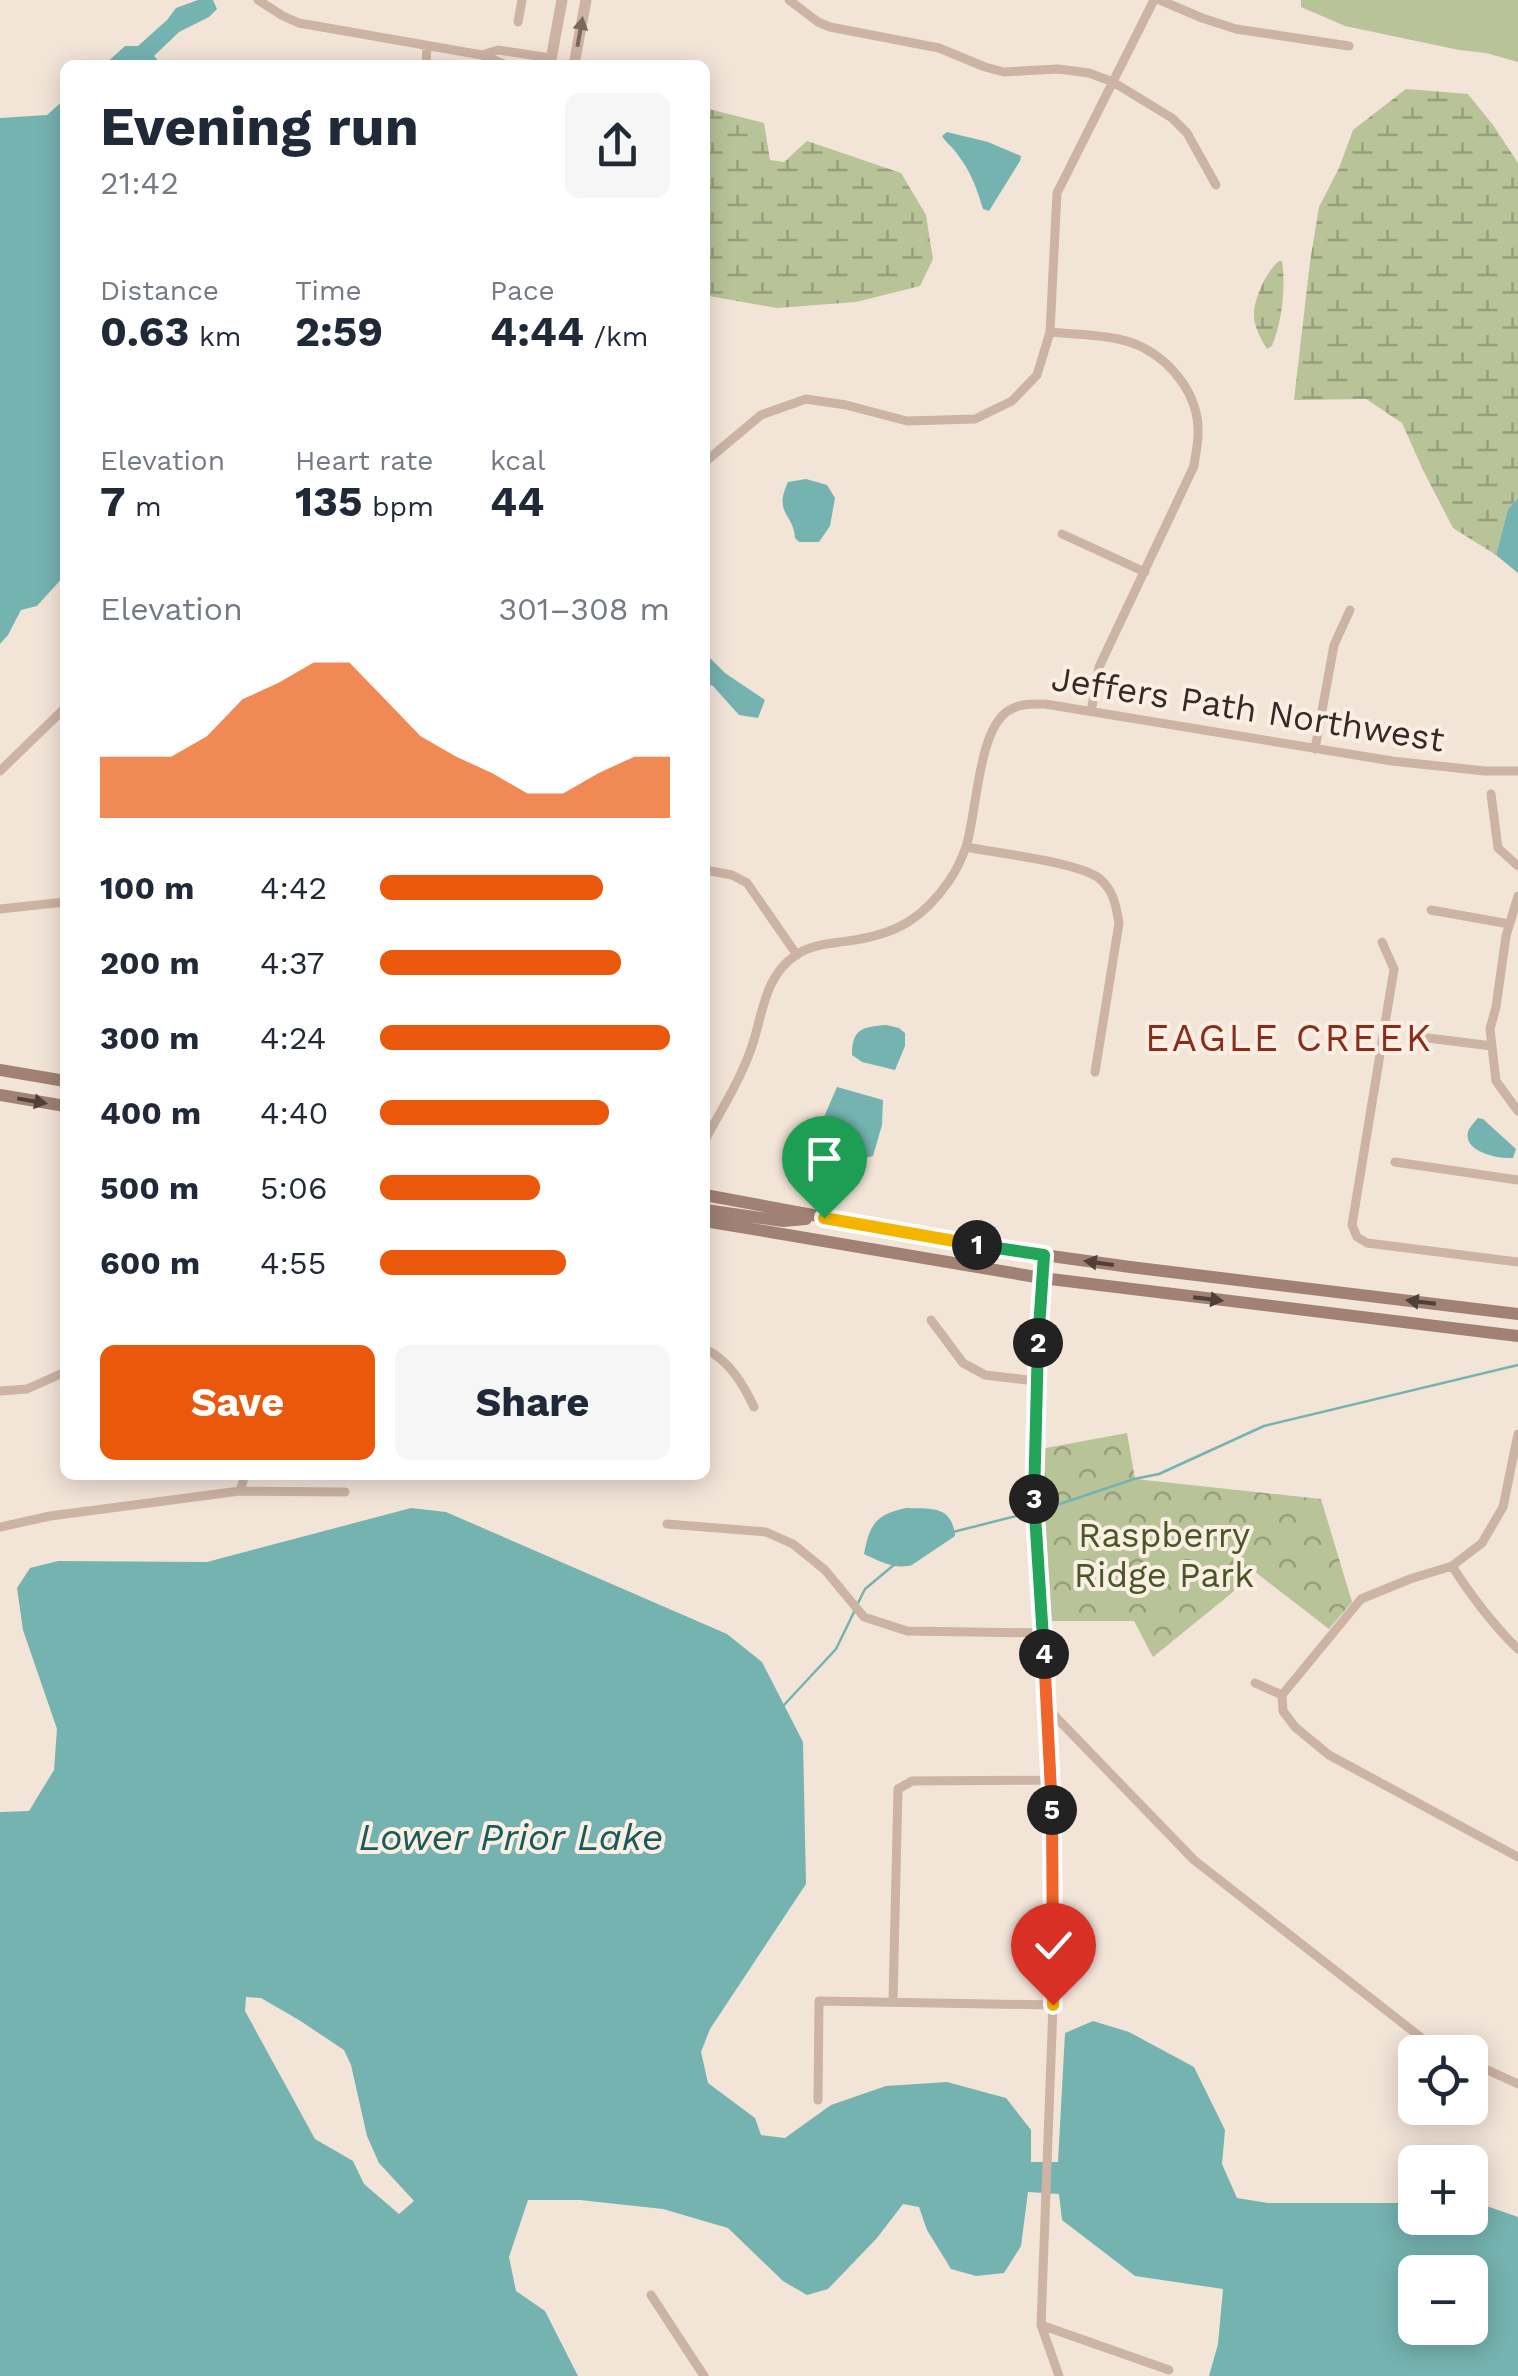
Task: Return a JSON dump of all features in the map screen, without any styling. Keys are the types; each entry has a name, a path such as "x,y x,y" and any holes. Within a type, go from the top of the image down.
{"main road":[{"path":"0,1070 60,1080"},
{"path":"0,1095 60,1105"},
{"path":"710,1196 1130,1268 1518,1314"},
{"path":"710,1211 783,1220 824,1218"},
{"path":"710,1222 1042,1278 1518,1336"}],"street":[{"path":"258,0 299,23 494,60"},
{"path":"518,22 522,0"},
{"path":"553,60 562,0"},
{"path":"575,60 586,0"},
{"path":"789,0 830,27 939,48 1004,72 1058,69 1089,73 1113,82 1172,118 1187,134 1216,185"},
{"path":"710,458 762,415 806,399 907,421 975,419 1012,401 1037,375 1050,332 1057,193 1157,0 1236,29 1349,46"},
{"path":"426,60 427,46"},
{"path":"482,55 498,50 540,60"},
{"path":"1050,332 1140,346 1171,368 1192,398 1198,432 1194,466 1098,667 1091,712"},
{"path":"1062,534 1145,572"},
{"path":"1315,748 1334,645 1350,610"},
{"name":"Jeffers Path Northwest","path":"797,954 825,944 895,930 931,906 966,847 990,730 1005,712 1021,704 1045,704 1392,761 1518,771"},
{"path":"0,771 60,713"},
{"path":"1491,794 1498,848 1518,866"},
{"path":"966,847 1076,868 1100,879 1114,898 1118,923 1095,1072"},
{"path":"710,871 732,875 746,883 797,954 763,1000 752,1047 710,1130"},
{"path":"1518,896 1504,947 1490,1029 1496,1082 1518,1111"},
{"path":"0,910 60,903"},
{"path":"1431,910 1509,924"},
{"path":"1382,942 1394,968 1352,1225 1356,1237 1367,1243 1518,1262"},
{"path":"1412,1036 1492,1046"},
{"path":"1395,1162 1518,1180"},
{"path":"1044,1255 1036,1382 1034,1518 1052,1780 1053,2005 1041,2324 1054,2375"},
{"path":"930,1320 963,1363 985,1375 1036,1382"},
{"path":"710,1351 718,1355 744,1385 754,1408"},
{"path":"0,1391 27,1390 60,1374"},
{"path":"1518,1434 1515,1472 1502,1507 1482,1542 1452,1566 1361,1599 1282,1695 1283,1711 1295,1728 1329,1756 1518,1857"},
{"path":"240,1491 243,1480"},
{"path":"0,1527 50,1516 240,1491 345,1492"},
{"path":"667,1524 766,1532 792,1544 825,1570 864,1617 907,1631 1042,1634"},
{"path":"1452,1566 1492,1624 1518,1648"},
{"path":"1255,1683 1282,1695"},
{"path":"1048,1710 1194,1860 1418,2035"},
{"path":"893,2001 898,1789 912,1781 1052,1780"},
{"path":"818,2100 819,2001 1053,2005"},
{"path":"1488,2070 1518,2084"},
{"path":"651,2295 704,2376"},
{"path":"1041,2324 1169,2370"}],"green space":[{"path":"1301,0 1518,0 1518,62 1345,26 1301,7"},
{"path":"1406,89 1468,94 1518,163 1518,498 1508,509 1496,555 1453,528 1402,423 1366,399 1294,400 1319,207 1353,130"},
{"path":"710,109 764,123 770,160 784,162 807,141 901,173 926,215 933,259 920,286 856,302 777,308 710,296"},
{"path":"1279,261 1283,271 1282,304 1272,346 1267,349 1256,327 1254,312 1265,279"},
{"name":"Raspberry Ridge Park","path":"1127,1433 1135,1479 1321,1499 1352,1602 1329,1629 1250,1568 1233,1592 1153,1657 1134,1621 1041,1621 1035,1450"}],"water":[{"path":"198,0 213,0 217,9 179,32 154,56 158,60 110,60 125,46 138,46 176,8"},
{"path":"60,103 60,581 37,606 21,610 0,644 0,118 47,115"},
{"path":"947,132 988,142 1021,156 989,211 983,209 967,168 942,136"},
{"path":"806,479 827,485 835,498 830,526 819,542 799,542 783,507 788,482"},
{"path":"1518,498 1518,573 1496,555 1508,509"},
{"path":"710,658 765,700 758,718 739,715 713,686"},
{"path":"886,1025 905,1033 905,1046 895,1070 862,1062 852,1055 854,1039 860,1031"},
{"path":"837,1087 883,1100 882,1125 873,1156 844,1157 816,1146"},
{"path":"1478,1118 1516,1149 1513,1158 1491,1155 1471,1145 1468,1132"},
{"name":"Lower Prior Lake","path":"411,1508 446,1512 727,1634 762,1662 803,1742 806,1884 710,2029 701,2052 708,2083 755,2118 761,2135 785,2138 831,2105 886,2086 947,2082 1006,2098 1031,2130 1031,2162 1058,2162 1065,2033 1093,2021 1129,2032 1194,2067 1225,2130 1222,2164 1237,2198 1268,2203 1398,2203 1398,2235 1488,2235 1488,2206 1518,2217 1518,2376 1209,2376 1218,2344 1223,2289 1135,2276 1062,2220 1059,2194 1028,2192 1021,2246 1004,2273 976,2276 951,2269 927,2230 919,2207 903,2204 828,2289 807,2295 783,2281 728,2228 663,2209 580,2200 528,2200 509,2257 516,2291 545,2311 578,2376 0,2376 0,1812 29,1811 54,1770 57,1729 23,1630 17,1588 30,1568 58,1561 207,1562","holes":["246,1997 261,1998 344,2050 367,2136 379,2163 414,2201 399,2214 364,2184 353,2161 315,2139 245,2011"]},
{"path":"906,1508 945,1514 955,1536 912,1565 893,1566 864,1554 876,1522"}],"waterway":[{"path":"1036,1512 1159,1474 1264,1426 1518,1365"},
{"path":"953,1532 1028,1513"},
{"path":"857,1605 865,1589 895,1564"},
{"path":"784,1705 836,1649 854,1612"}],"district":[{"name":"EAGLE CREEK","path":"1289,1038"}],"route":[{"path":"824,1218 1044,1255 1036,1382 1034,1518 1052,1780 1053,2005"}]}
